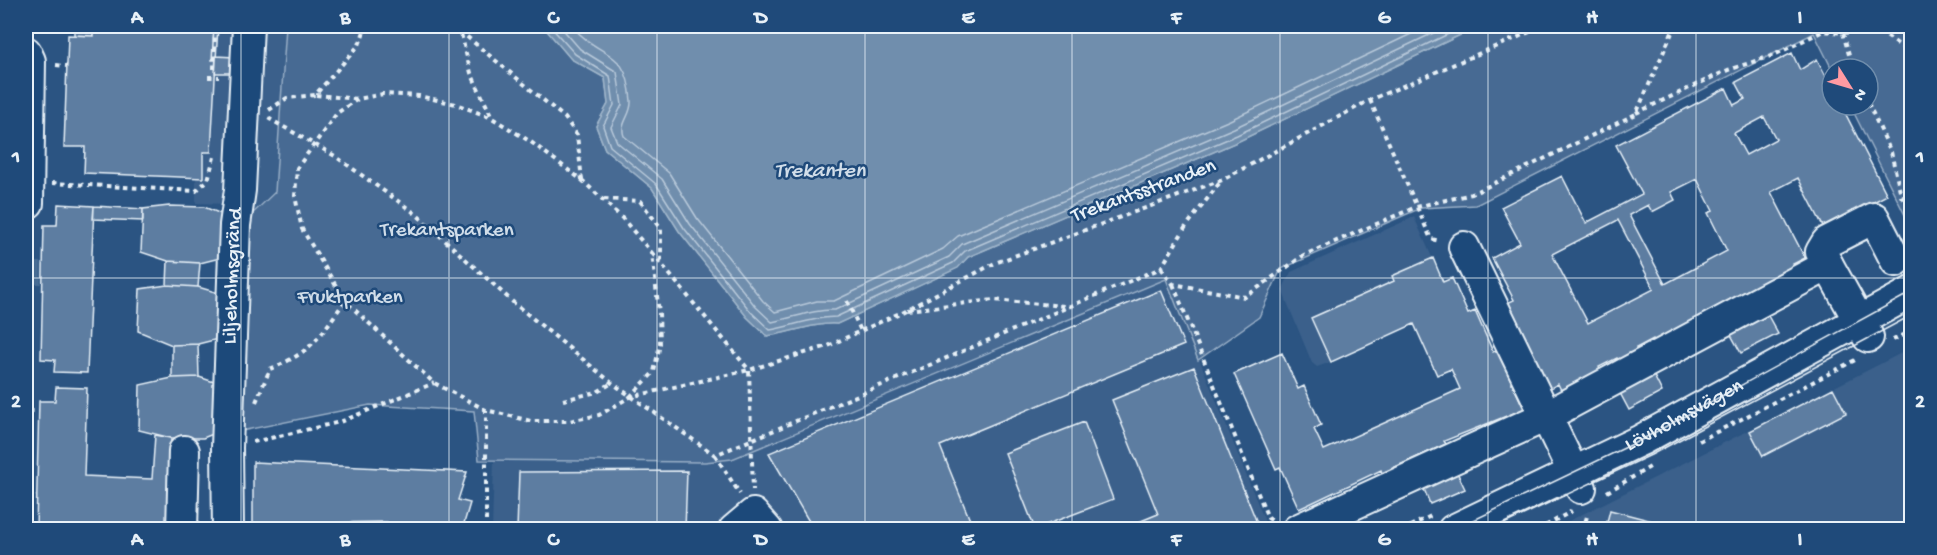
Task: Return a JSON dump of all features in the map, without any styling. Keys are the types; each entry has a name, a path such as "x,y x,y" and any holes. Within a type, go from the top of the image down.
{"street":[{"name":"Liljeholmsgränd","path":"228,530 227,448 235,225 240,190 248,26"},
{"path":"26,52 30,61 28,196"},
{"path":"1869,340 1821,252 1827,242 1874,218 1896,261"},
{"path":"1464,247 1584,490"},
{"path":"1287,527 1546,416 1828,265"},
{"name":"Lövholmsvägen","path":"1869,340 1911,292"},
{"name":"Lövholmsvägen","path":"1491,530 1584,490 1869,340 1911,315"},
{"path":"182,530 184,451"},
{"name":"Lövholmsvägen","path":"1453,530 1584,490"}],"path":[{"path":"208,72 214,69 216,26"},
{"path":"315,95 359,45 366,26"},
{"path":"459,26 471,73 492,118"},
{"name":"Trekantsstranden","path":"630,397 749,370 828,346 904,311 994,263 1222,180 1370,100 1544,26"},
{"path":"1636,114 1675,26"},
{"path":"1872,26 1911,54"},
{"path":"1173,284 1245,297 1304,255 1416,207 1472,194 1728,70 1774,55 1823,31 1843,33 1878,29"},
{"path":"460,31 565,118 577,135 583,181"},
{"path":"1843,33 1850,57"},
{"path":"383,94 419,96 456,104 492,118 531,142 583,181 622,218 749,370 753,440 752,524 715,455 612,383 515,304 416,214 313,142 261,115 287,98 315,95 358,99 383,94"},
{"path":"358,99 336,113 313,142 297,168 295,196 302,229 345,302 434,383 486,410 531,421 569,421 599,415 630,397 654,372 660,344 660,313 652,253"},
{"path":"1370,100 1431,239 1464,247"},
{"path":"1875,117 1891,152 1901,196 1911,210"},
{"path":"715,455 1064,306 1161,268 1185,228 1222,180"},
{"path":"26,530 33,219 28,196 196,191"},
{"path":"603,199 640,201 661,228 661,265"},
{"path":"1161,268 1173,284 1268,518 1287,527"},
{"path":"904,311 993,300 1064,306"},
{"path":"847,301 861,331"},
{"path":"255,406 270,369 299,357 315,343 345,302"},
{"path":"1688,447 1869,340 1911,331"},
{"path":"227,448 340,422 434,383"},
{"path":"563,400 597,392 612,383"},
{"path":"486,410 486,530"},
{"path":"29,411 39,411"},
{"path":"1538,530 1584,490 1657,463"},
{"path":"27,498 36,497"}],"shaded area":[{"path":"74,26 286,26 275,192 248,218 230,204 196,203 196,177 84,173 85,148 64,147 68,35 74,35"},
{"path":"1414,217 1443,282 1414,324 1317,367 1312,363 1282,290 1291,272"},
{"path":"1167,279 1268,529 492,530 494,461 704,462 732,459"},
{"path":"1911,348 1911,529 1551,530 1880,364"}],"green space":[{"name":"Trekantsparken","path":"286,26 543,26 571,59 605,78 608,104 596,126 605,149 652,188 679,231 747,317 767,336 812,326 837,324 957,268 968,257 1239,141 1479,26 1911,26 1911,227 1856,117 1880,117 1880,57 1826,57 1814,33 1476,205 1421,208 1281,269 1259,317 1198,360 1166,279 732,459 705,462 479,460 474,411 370,405 241,431 248,218 275,192"}],"water":[{"name":"Trekanten","path":"543,26 1479,26 1239,141 968,257 958,268 837,324 812,326 767,336 747,317 679,231 652,188 605,149 596,126 608,104 605,78 571,59"}],"building":[{"path":"74,26 93,26 93,36 74,35"},
{"path":"93,26 214,26 212,60 216,60 211,152 203,152 203,178 84,173 85,147 64,147 68,35 93,36"},
{"path":"214,26 218,26 216,60 212,60"},
{"path":"1792,53 1800,70 1817,59 1820,65 1820,117 1847,117 1887,195 1824,228 1798,178 1771,192 1805,258 1793,264 1798,273 1757,294 1754,287 1736,296 1739,303 1721,312 1718,306 1700,316 1703,322 1656,346 1653,339 1636,348 1639,354 1620,364 1617,358 1599,367 1602,374 1563,394 1558,384 1547,390 1503,305 1514,300 1492,258 1520,243 1501,207 1562,176 1586,223 1642,194 1616,145 1726,88 1734,105 1745,99 1736,82","holes":["1764,117 1776,139 1746,155 1734,133","1697,179 1713,211 1708,213 1727,251 1665,284 1629,215 1648,205 1652,212 1675,200 1671,192","1618,220 1654,289 1588,323 1552,254"]},
{"path":"216,56 234,57 233,73 215,73"},
{"path":"1912,166 1912,180 1905,173"},
{"path":"58,204 94,206 87,373 54,372 55,360 41,359 44,225 57,225"},
{"path":"94,206 143,209 143,221 93,219"},
{"path":"169,206 204,207 224,215 224,257 200,263 168,261 141,252 143,209"},
{"path":"1433,258 1443,282 1452,278 1468,314 1475,311 1493,352 1497,350 1524,409 1444,441 1446,444 1382,473 1381,470 1299,509 1280,467 1276,469 1234,374 1282,353 1298,389 1304,386 1321,425 1314,429 1324,450 1460,389 1451,369 1437,375 1414,324 1331,362 1311,318 1394,281 1392,276"},
{"path":"168,261 200,263 198,287 167,285"},
{"path":"167,285 198,287 222,294 222,338 198,344 172,345 138,331 140,289"},
{"path":"1161,290 1184,345 940,446 974,530 814,530 769,453"},
{"path":"1767,314 1778,334 1741,353 1730,333"},
{"path":"198,344 199,377 172,378 172,345"},
{"path":"1194,367 1260,530 1119,530 1158,514 1112,400"},
{"path":"1653,374 1662,392 1629,410 1620,393"},
{"path":"199,377 220,384 218,432 203,438 171,438 139,430 140,385 172,378"},
{"path":"56,387 87,388 84,476 152,479 155,435 171,438 167,530 36,529 39,401 55,401"},
{"path":"1833,388 1846,413 1763,456 1750,431"},
{"path":"1084,422 1113,499 1035,529 1005,453"},
{"path":"253,462 467,472 458,500 470,503 462,530 386,530 387,522 317,523 317,530 253,530"},
{"path":"1456,470 1465,489 1430,504 1422,484"},
{"path":"687,471 685,530 517,530 519,472"},
{"path":"1610,510 1676,527 1676,530 1605,530"},
{"path":"1347,518 1352,530 1320,530"}],"tunnel":[{"path":"26,262 26,284"}],"tram line":[{"path":"1453,530 1641,440 1912,292"},
{"path":"1491,530 1651,455 1912,315"}],"park label":[{"name":"Fruktparken","path":"350,298"}]}
